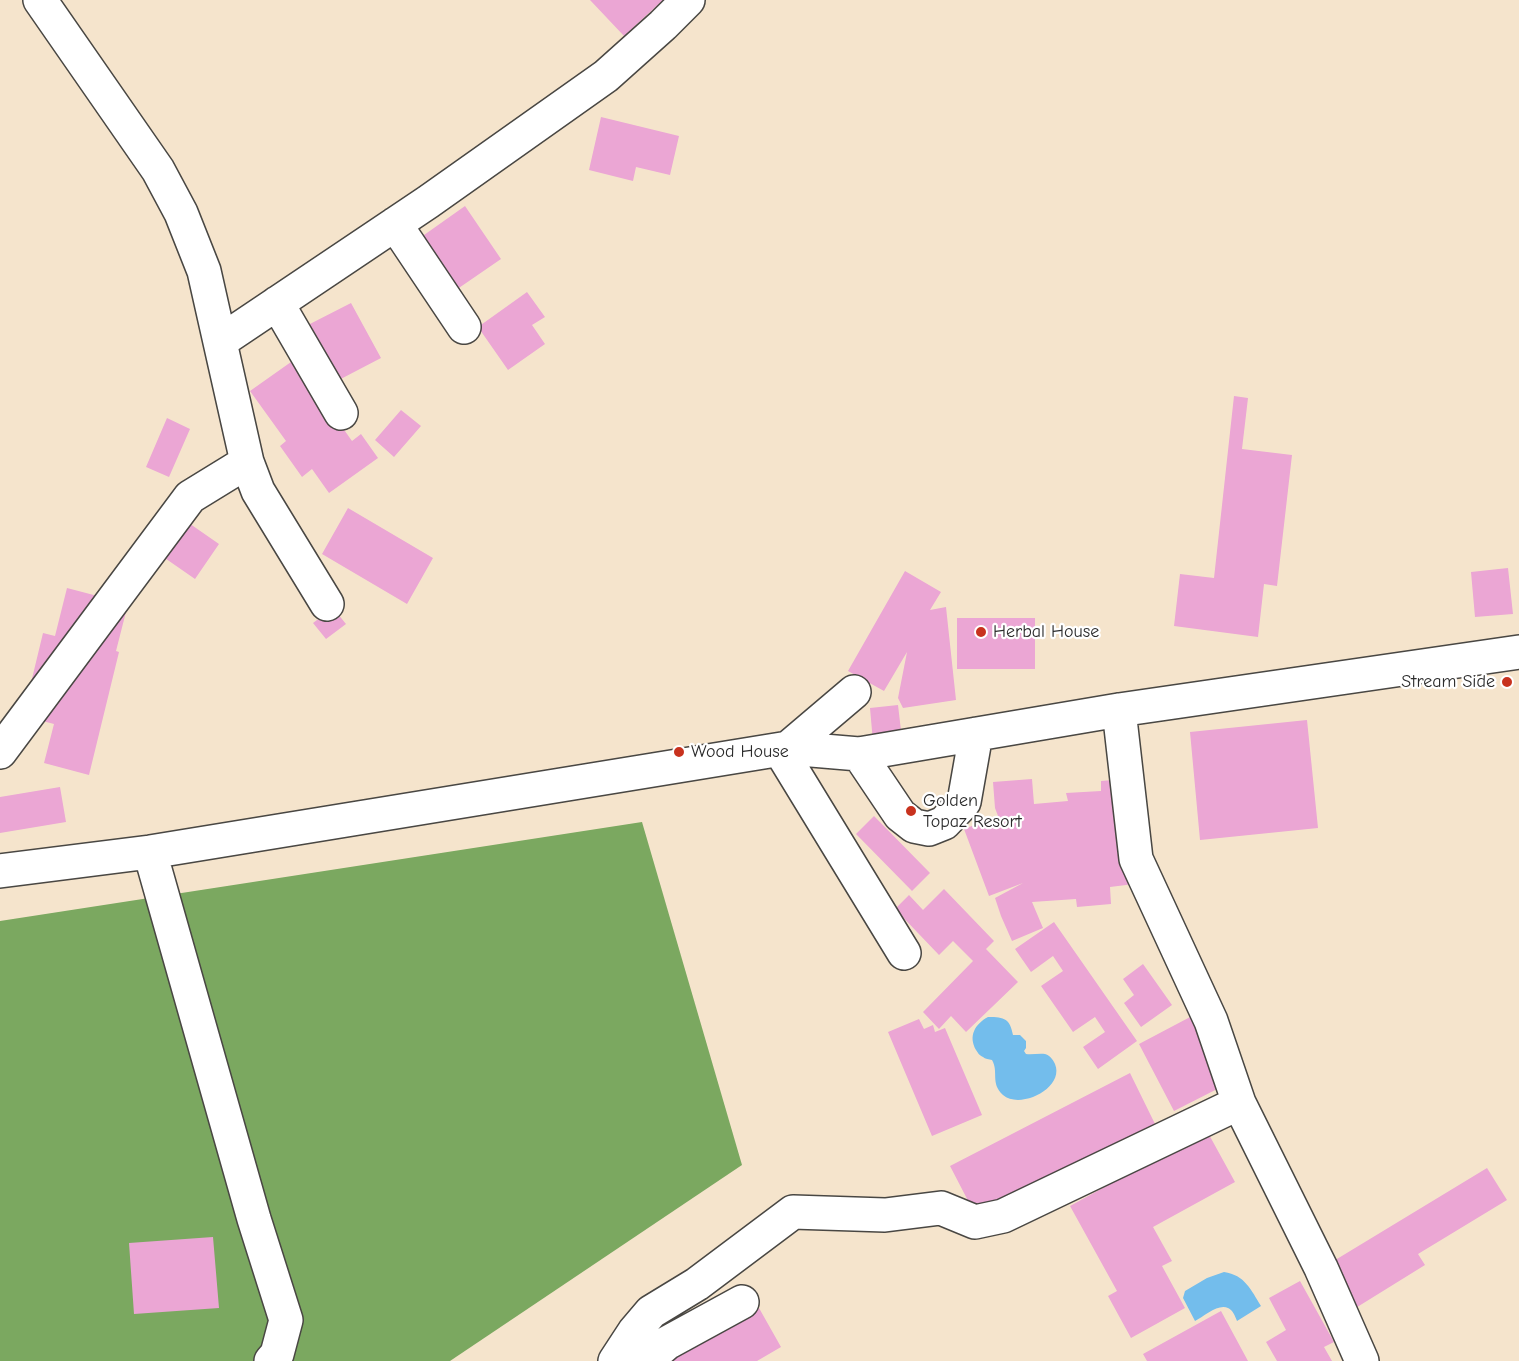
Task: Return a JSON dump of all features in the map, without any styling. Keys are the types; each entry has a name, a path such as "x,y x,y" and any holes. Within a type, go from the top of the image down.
{"street":[{"path":"40,0 158,170 181,213 204,271 247,462 258,491 327,604"},
{"path":"221,341 395,224 606,76 688,0"},
{"path":"395,224 464,327"},
{"path":"277,303 341,413"},
{"path":"0,752 190,497 247,462"},
{"path":"0,871 150,852 784,749 859,754 1119,710 1519,652"},
{"path":"784,749 854,692"},
{"path":"1119,710 1136,859 1211,1021 1239,1103 1322,1268 1362,1361"},
{"path":"859,754 900,815 914,826 929,829 944,824 964,802 976,734"},
{"path":"784,749 904,953"},
{"path":"150,852 254,1219 286,1320 277,1354 271,1361"},
{"path":"615,1361 634,1332 651,1312 697,1284 793,1212 885,1215 941,1208 975,1222 1002,1216 1239,1103"},
{"path":"646,1361 667,1343 742,1302"}],"green space":[{"path":"642,822 742,1165 450,1361 0,1361 0,921"}],"water":[{"path":"988,1017 1006,1020 1013,1035 1020,1035 1026,1041 1024,1051 1026,1054 1045,1054 1052,1059 1056,1073 1053,1081 1039,1094 1020,1100 1011,1099 999,1091 992,1060 979,1054 973,1040 976,1027"},
{"path":"1224,1272 1242,1280 1261,1306 1237,1321 1231,1310 1220,1307 1195,1321 1183,1298 1185,1291 1207,1278"}],"building":[{"path":"590,0 663,0 624,36"},
{"path":"601,117 679,136 670,175 636,167 633,181 589,170"},
{"path":"465,206 501,259 453,292 417,240"},
{"path":"527,292 545,317 532,325 545,344 508,370 478,327"},
{"path":"351,303 381,358 335,382 306,326"},
{"path":"291,362 326,412 330,410 352,441 361,434 378,458 329,493 312,469 302,477 280,446 286,441 250,391"},
{"path":"1234,396 1248,398 1242,449 1292,455 1277,586 1264,584 1258,637 1174,626 1180,574 1214,578"},
{"path":"401,410 421,426 394,457 375,440"},
{"path":"167,418 190,429 169,477 146,467"},
{"path":"348,508 433,558 407,604 322,554"},
{"path":"183,519 219,544 195,579 159,554"},
{"path":"1508,568 1513,614 1475,617 1471,572"},
{"path":"905,571 941,592 930,610 946,607 956,700 903,708 898,698 907,652 884,691 848,671"},
{"path":"67,588 128,604 116,651 119,652 89,775 44,763 54,724 23,716 43,633 55,636"},
{"path":"333,608 346,624 326,639 313,623"},
{"path":"957,618 1035,618 1035,669 957,669"},
{"path":"898,705 902,739 873,742 870,708"},
{"path":"1307,720 1318,828 1200,840 1190,732"},
{"path":"1032,779 1034,804 1068,801 1066,793 1101,791 1101,781 1125,779 1134,884 1110,887 1111,904 1077,907 1076,899 1032,902 1043,928 1012,941 995,898 1023,883 989,896 964,829 998,816 995,808 993,782"},
{"path":"60,787 66,822 0,833 0,797"},
{"path":"874,816 930,873 912,891 856,834"},
{"path":"944,889 994,941 986,949 1018,982 966,1032 951,1016 939,1029 923,1012 973,961 953,941 939,955 895,909 909,895 923,910"},
{"path":"1054,922 1137,1041 1098,1069 1083,1047 1105,1032 1095,1017 1073,1032 1041,986 1063,971 1053,956 1031,972 1015,949"},
{"path":"1143,964 1172,1005 1141,1027 1124,1003 1134,995 1123,979"},
{"path":"1192,1016 1227,1084 1174,1111 1139,1044"},
{"path":"919,1019 924,1029 933,1025 935,1032 945,1028 982,1115 932,1136 888,1032"},
{"path":"1130,1073 1156,1126 977,1218 950,1166"},
{"path":"1207,1131 1235,1182 1153,1227 1172,1261 1162,1266 1185,1308 1131,1338 1108,1296 1117,1291 1070,1206"},
{"path":"1487,1168 1507,1200 1418,1254 1425,1265 1354,1309 1327,1265"},
{"path":"213,1237 219,1308 134,1314 129,1243"},
{"path":"1300,1281 1334,1342 1324,1347 1332,1361 1277,1361 1266,1342 1286,1330 1269,1298"},
{"path":"759,1308 781,1347 757,1361 663,1361"},
{"path":"1221,1311 1248,1361 1147,1361 1143,1354"}],"place":[{"name":"Herbal House","path":"981,632"},
{"name":"Stream Side","path":"1507,682"},
{"name":"Wood House","path":"679,752"},
{"name":"Golden Topaz Resort","path":"911,811"}]}
